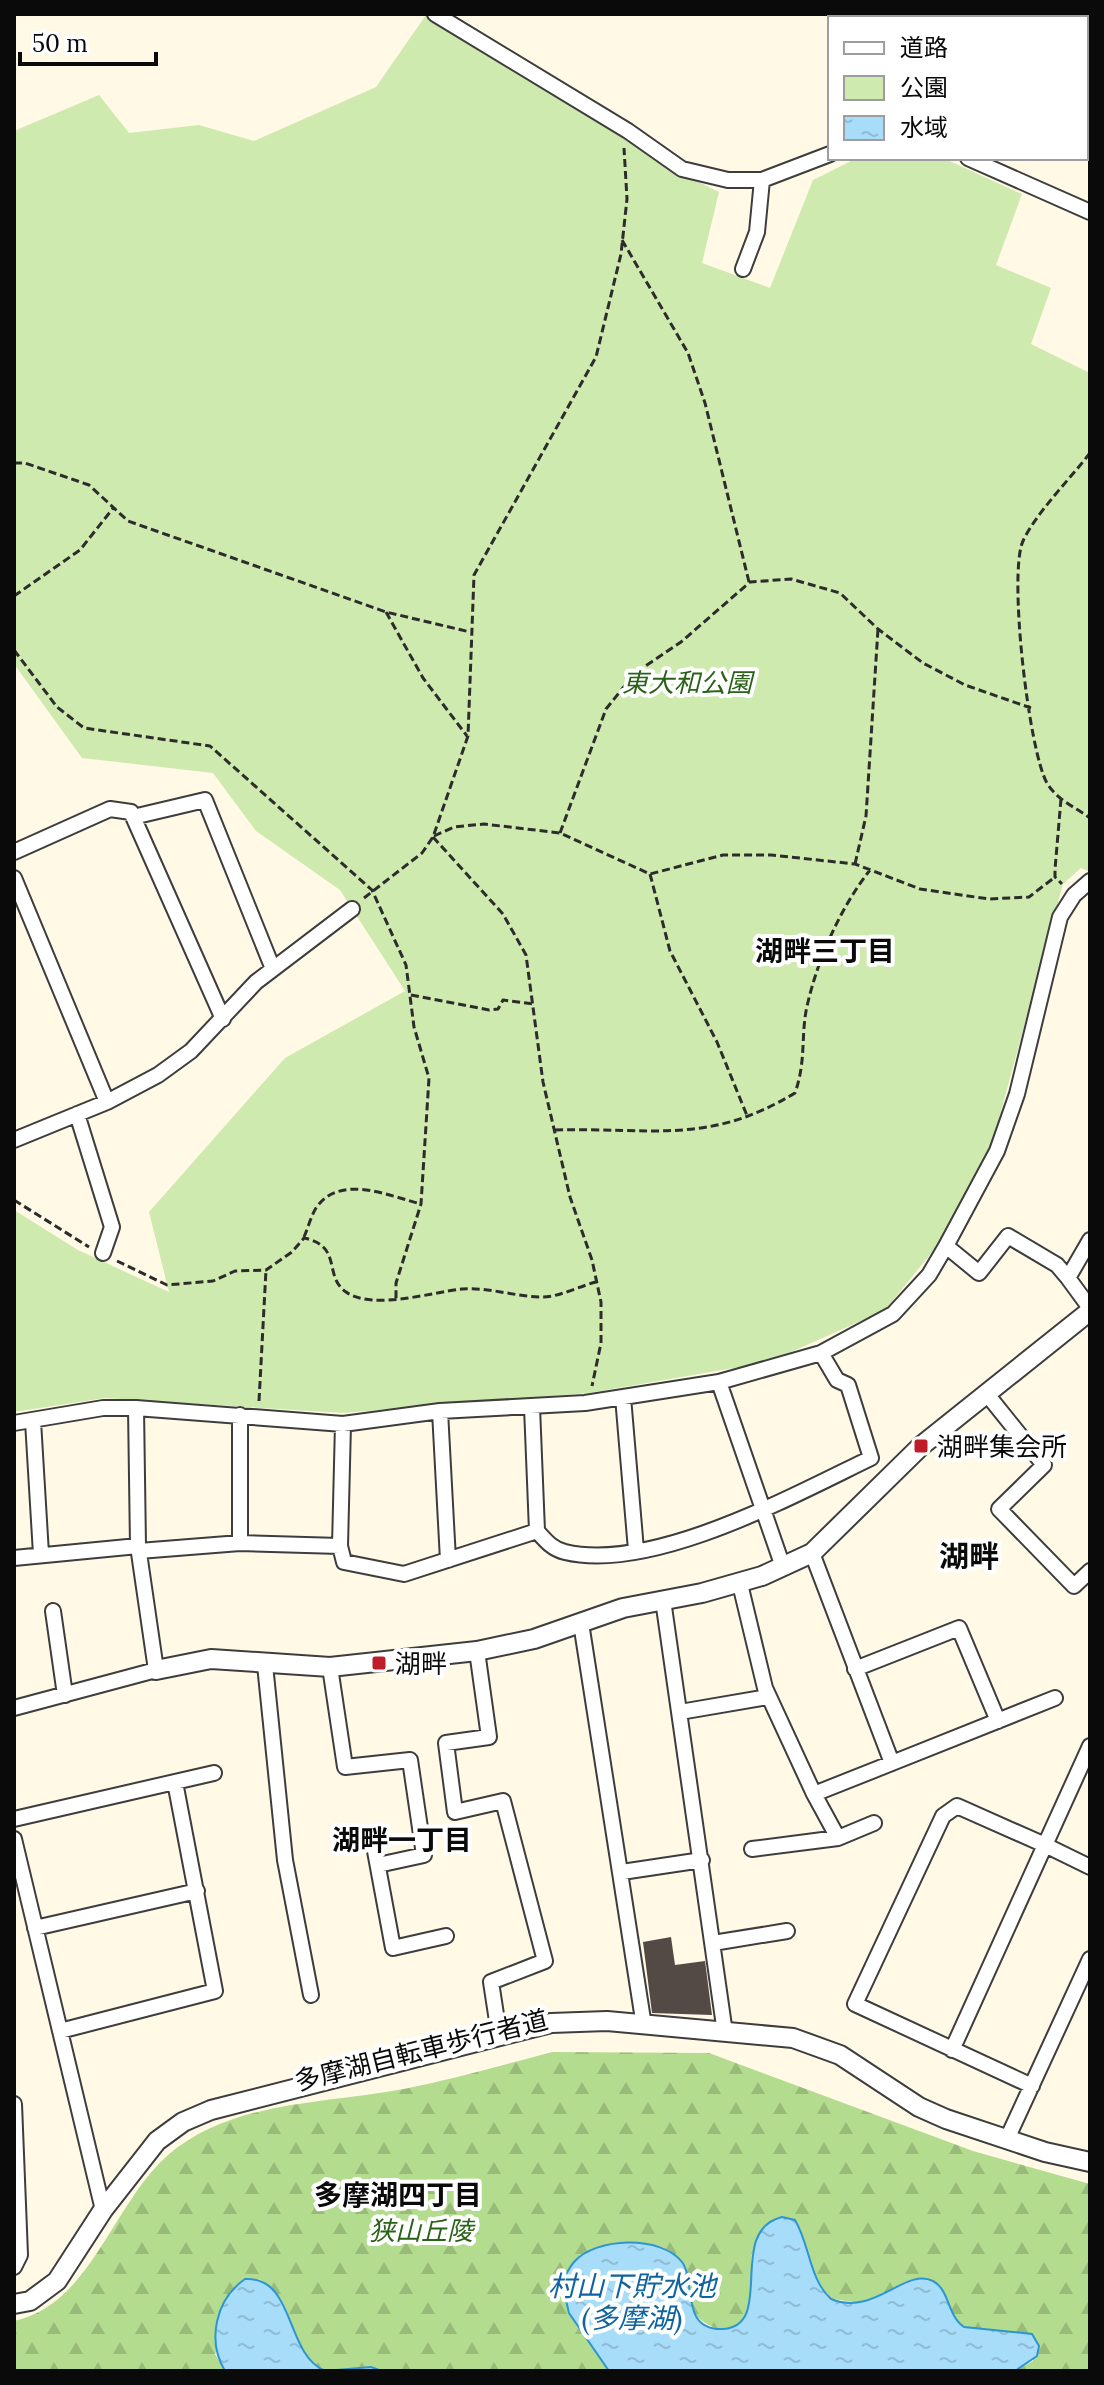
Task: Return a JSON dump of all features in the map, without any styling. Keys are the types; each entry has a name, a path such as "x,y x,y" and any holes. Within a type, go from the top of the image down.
{"street":[{"path":"435,14 628,131 682,169 728,180 762,180 828,155"},
{"path":"973,160 1090,212"},
{"path":"743,269 757,232 762,180"},
{"path":"133,817 205,800 273,969"},
{"path":"14,852 110,809 131,812 223,1019"},
{"path":"14,878 107,1102"},
{"path":"14,1423 103,1408 136,1408 343,1424 440,1411 532,1407 623,1397 719,1382 821,1353 893,1314 929,1275 946,1246 997,1151 1017,1094 1060,917 1074,895 1090,881"},
{"path":"1074,895 1090,891"},
{"path":"14,1140 107,1102 158,1075 191,1051 256,982 352,909"},
{"path":"77,1114 112,1227 103,1253"},
{"path":"14,1708 156,1670 211,1659 330,1667 477,1651 534,1639 623,1608 740,1584 812,1553 921,1446 1090,1310 1057,1265 1008,1236 979,1273 946,1246"},
{"path":"1068,1278 1090,1240"},
{"path":"532,1407 537,1531 549,1546 566,1552 636,1550 679,1543 762,1509 871,1458 848,1385 837,1380 821,1353"},
{"path":"719,1382 783,1567"},
{"path":"986,1393 1044,1465 999,1509 1074,1586 1090,1571"},
{"path":"623,1397 636,1550"},
{"path":"136,1408 138,1548 156,1670"},
{"path":"440,1411 448,1560"},
{"path":"240,1415 240,1543"},
{"path":"33,1421 41,1554"},
{"path":"343,1424 340,1546 344,1562 373,1571 404,1574 537,1531"},
{"path":"14,1558 240,1543 340,1546"},
{"path":"812,1553 892,1763"},
{"path":"740,1584 768,1697 838,1838"},
{"path":"663,1600 725,2033"},
{"path":"53,1611 65,1695"},
{"path":"581,1623 644,2026"},
{"path":"855,1669 959,1628 998,1721"},
{"path":"477,1651 489,1737 446,1743 455,1812 503,1801 545,1961 491,1982 499,2034"},
{"path":"265,1665 285,1860 311,1995"},
{"path":"330,1667 345,1767 410,1760 424,1855 378,1865"},
{"path":"680,1712 768,1697"},
{"path":"814,1794 1055,1698"},
{"path":"952,2050 1090,1746"},
{"path":"14,1819 214,1773"},
{"path":"60,2031 215,1991 175,1782"},
{"path":"1032,2086 855,2004 943,1816 957,1806 1090,1867"},
{"path":"752,1849 838,1838 874,1823"},
{"path":"372,1835 393,1948 446,1936"},
{"path":"14,1839 103,2210"},
{"path":"622,1872 702,1860"},
{"path":"35,1928 197,1891"},
{"path":"713,1943 787,1931"},
{"path":"1007,2139 1090,1959"},
{"path":"14,2304 30,2301 57,2281 103,2210 157,2141 197,2116 499,2034 574,2021 777,2035 810,2042 840,2055 919,2107 1007,2139 1090,2162"},
{"path":"14,2104 20,2255 14,2267"}],"path":[{"path":"352,909 422,853 433,837 468,736 474,575 596,357 622,240 627,199 623,153 628,131"},
{"path":"622,240 688,353 709,418 750,582"},
{"path":"1090,453 1023,541 1018,561 1018,622 1039,757 1047,783 1061,799 1090,818"},
{"path":"14,463 25,463 89,485 128,521 386,612 470,632"},
{"path":"14,596 80,550 114,507"},
{"path":"560,833 606,709 635,673 681,642 750,582 791,579 840,593 878,629 923,663 965,685 1031,708"},
{"path":"386,612 423,678 468,736"},
{"path":"855,864 866,816 878,629"},
{"path":"14,650 57,707 84,728 210,746 372,890 406,965 414,1027 429,1078 421,1204 394,1292 396,1299"},
{"path":"1055,869 1061,799"},
{"path":"433,837 454,827 484,824 560,833 650,874 723,855 855,864 920,889 989,899 1029,897 1055,877"},
{"path":"433,837 503,914 526,955 543,1082 596,1282 601,1343 595,1381"},
{"path":"555,1130 646,1132 709,1129 748,1118 795,1093 804,1067 807,1004 845,901 870,870"},
{"path":"650,874 670,951 717,1042 748,1118"},
{"path":"411,995 489,1010 498,1009 503,1000 534,1004"},
{"path":"167,1285 213,1281 235,1271 266,1270 292,1252 304,1238 317,1207 333,1193 369,1189 421,1204"},
{"path":"304,1238 318,1241 326,1248 337,1280 346,1292 358,1298 396,1299 465,1289 546,1298 596,1282"},
{"path":"260,1391 266,1270"}],"green space":[{"name":"東大和公園","path":"426,15 669,167 719,192 702,263 770,288 813,180 853,160 947,160 1022,194 996,265 1051,288 1031,344 1090,373 1090,872 1081,868 1063,884 992,1144 937,1246 885,1310 769,1362 589,1393 343,1413 105,1398 14,1412 14,1210 78,1250 169,1292 149,1212 285,1058 405,991 340,890 256,831 213,773 82,758 14,664 14,131 99,95 129,133 199,125 254,141 376,87"},
{"name":"狭山丘陵","path":"552,2052 709,2053 973,2151 1090,2184 1090,2371 1015,2371 1033,2361 1032,2335 964,2327 955,2321 946,2299 914,2279 862,2303 831,2299 816,2278 795,2220 752,2253 749,2304 739,2324 730,2329 712,2327 696,2316 688,2299 682,2263 673,2253 660,2246 646,2243 615,2245 575,2260 576,2325 609,2371 328,2371 313,2364 307,2357 282,2301 259,2279 215,2354 225,2371 14,2371 14,2321 40,2311 62,2295 81,2275 148,2177 167,2156 192,2138 249,2114 404,2089"}],"water":[{"name":"村山下貯水池 (多摩湖)","path":"782,2217 795,2220 818,2282 831,2299 861,2302 911,2280 922,2278 933,2281 943,2290 954,2316 964,2327 1032,2334 1039,2346 1037,2356 1015,2371 609,2371 569,2313 562,2283 574,2262 597,2248 628,2242 659,2247 682,2262 700,2322 722,2329 738,2324 747,2313 756,2240 765,2226"},
{"path":"245,2279 261,2282 273,2290 282,2302 302,2349 312,2362 325,2371 225,2371 216,2347 217,2322 227,2298"},
{"path":"371,2367 382,2371 325,2371"}],"building":[{"path":"671,1937 675,1965 705,1961 712,2015 652,2013 643,1942"}],"place":[{"name":"湖畔集会所","path":"921,1446"},
{"name":"湖畔","path":"379,1663"}],"district":[{"name":"湖畔三丁目","path":"825,951"},
{"name":"湖畔","path":"969,1556"},
{"name":"湖畔一丁目","path":"402,1840"},
{"name":"多摩湖四丁目","path":"398,2195"}]}
